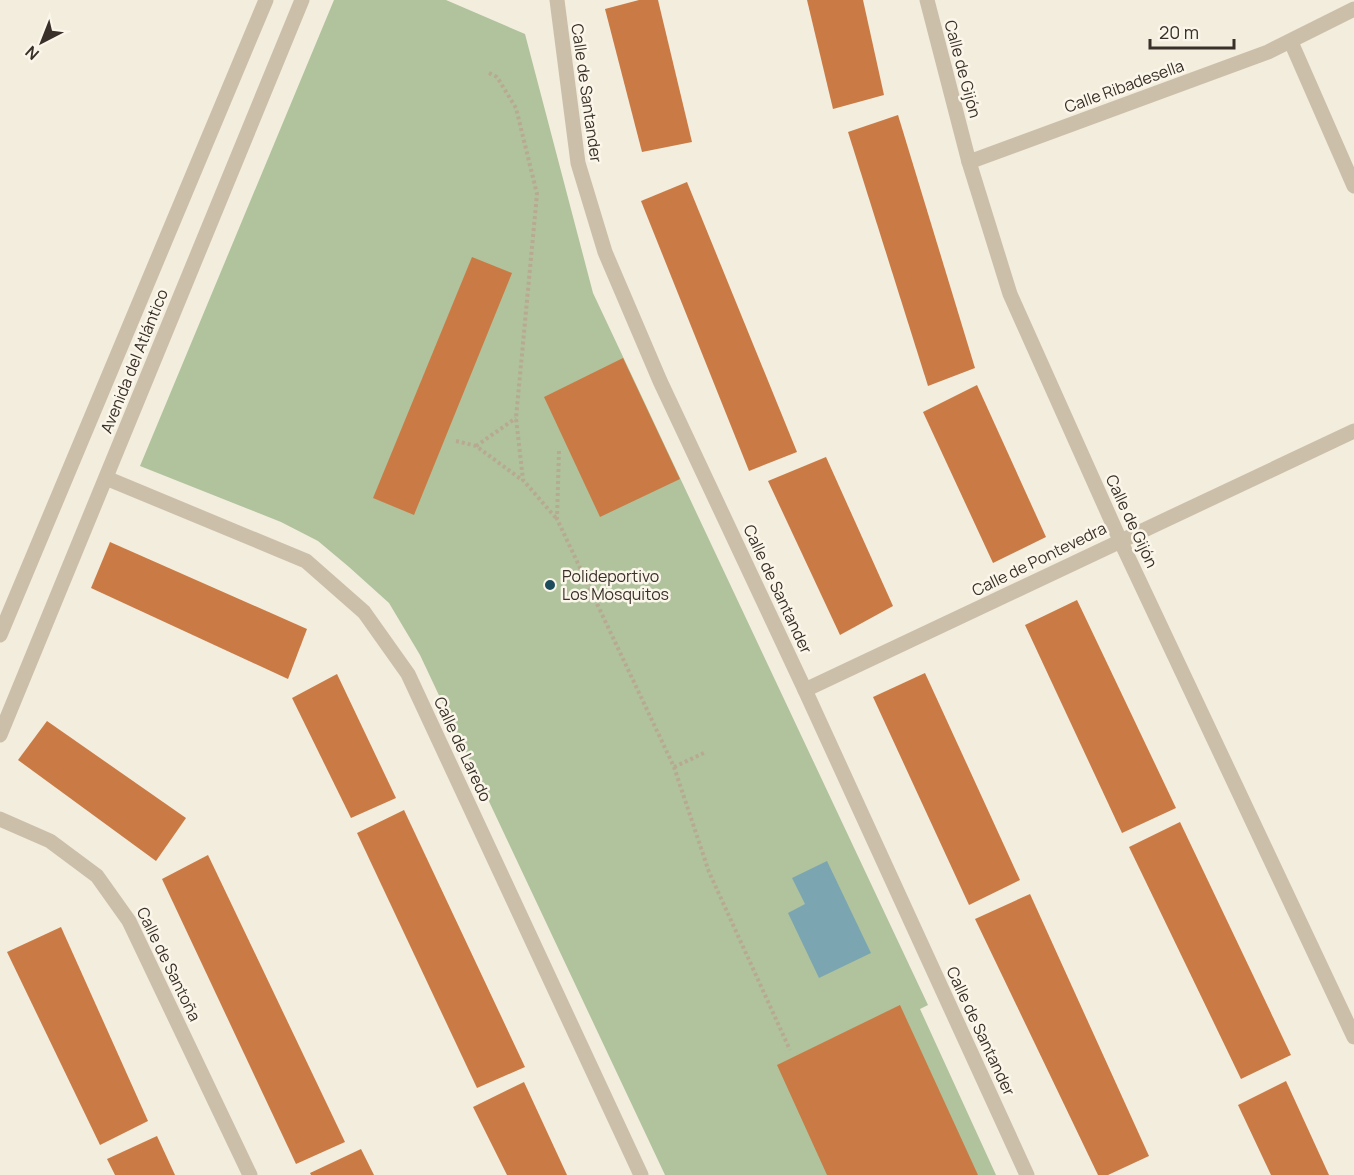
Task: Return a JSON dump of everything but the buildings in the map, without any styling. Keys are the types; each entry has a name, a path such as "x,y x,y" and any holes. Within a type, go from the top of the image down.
{"street":[{"name":"Avenida del Atlántico","path":"0,635 266,0"},
{"name":"Avenida del Atlántico","path":"0,735 302,0"},
{"name":"Calle de Santander","path":"556,0 578,164 605,252 660,381 805,690 1027,1175"},
{"name":"Calle de Gijón","path":"927,0 969,162 1010,294 1120,540 1354,1037"},
{"name":"Calle Ribadesella","path":"969,162 1257,56 1291,42 1354,9"},
{"path":"1291,42 1354,186"},
{"name":"Calle de Pontevedra","path":"805,690 1354,431"},
{"name":"Calle de Laredo","path":"106,478 306,561 364,612 408,674 641,1175"},
{"name":"Calle de Santoña","path":"0,819 50,841 97,876 129,921 250,1175"}],"path":[{"path":"489,73 497,77 516,108 537,194 516,418 523,480"},
{"path":"476,446 516,418"},
{"path":"456,441 476,446 523,480 557,519 674,767 709,872 790,1050"},
{"path":"557,519 560,451"},
{"path":"674,767 706,752"}],"green space":[{"name":"Polideportivo Los Mosquitos","path":"334,0 446,0 525,34 593,293 928,1005 920,1009 996,1175 665,1175 420,655 389,603 318,541 281,522 140,466"}],"water":[{"path":"827,861 871,953 819,978 788,913 805,904 792,878"}],"place":[{"name":"Polideportivo Los Mosquitos","path":"550,585"}]}
